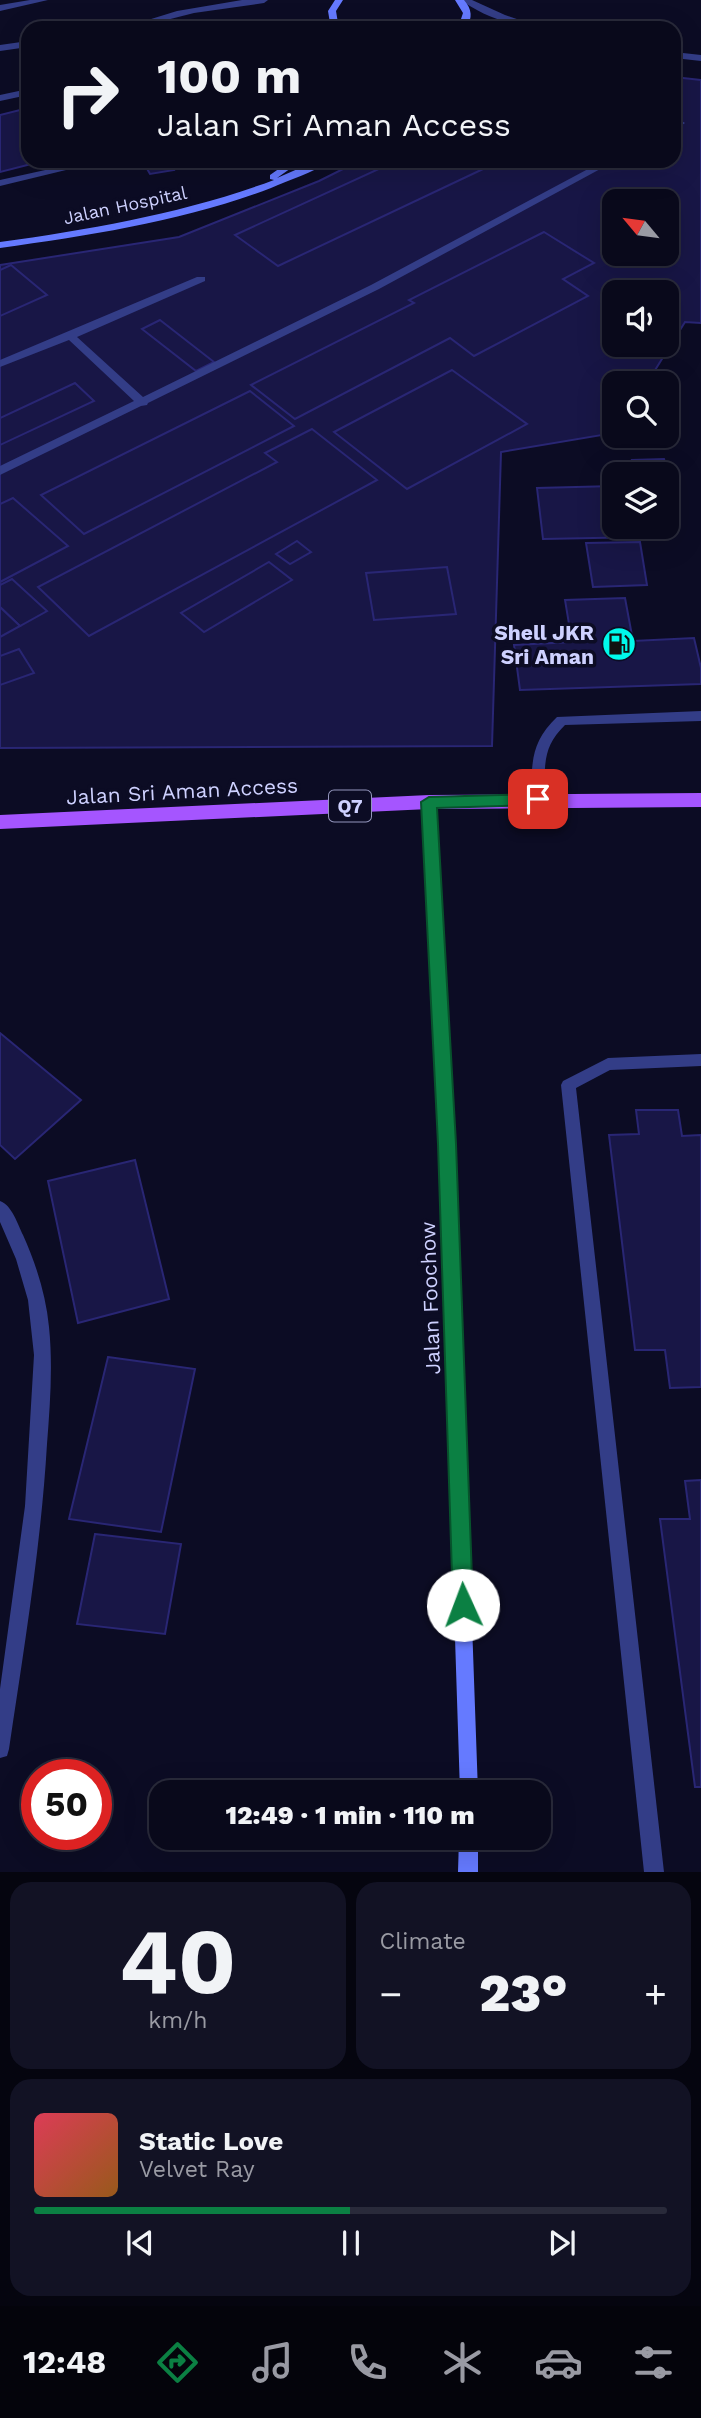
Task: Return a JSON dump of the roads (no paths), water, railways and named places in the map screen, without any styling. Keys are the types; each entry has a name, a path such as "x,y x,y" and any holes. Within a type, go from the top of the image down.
{"main road":[{"path":"334,21 332,11 339,0"},
{"path":"459,0 468,12 467,21"},
{"path":"254,189 286,168"},
{"name":"Jalan Hospital","path":"0,245 72,236 197,208 311,168"},
{"name":"Jalan Sri Aman Access","path":"0,822 429,802 538,799 701,800"},
{"name":"Jalan Foochow","path":"429,802 447,1144 469,1780"},
{"path":"468,1872 469,1850"}],"street":[{"path":"0,8 44,0"},
{"path":"147,21 214,5 264,0"},
{"path":"465,0 515,21"},
{"path":"0,48 21,45"},
{"path":"681,56 701,58"},
{"path":"0,98 21,94"},
{"path":"0,183 68,168"},
{"path":"0,471 375,287 597,168"},
{"path":"0,364 201,279"},
{"path":"69,336 143,403"},
{"path":"538,799 539,746 549,731 562,720 701,716"},
{"path":"654,1872 568,1085 608,1064 701,1060"},
{"path":"0,1208 9,1222 27,1268 39,1314 43,1377 37,1494 0,1749"}],"place":[{"name":"Shell JKR Sri Aman","path":"619,644"}]}
